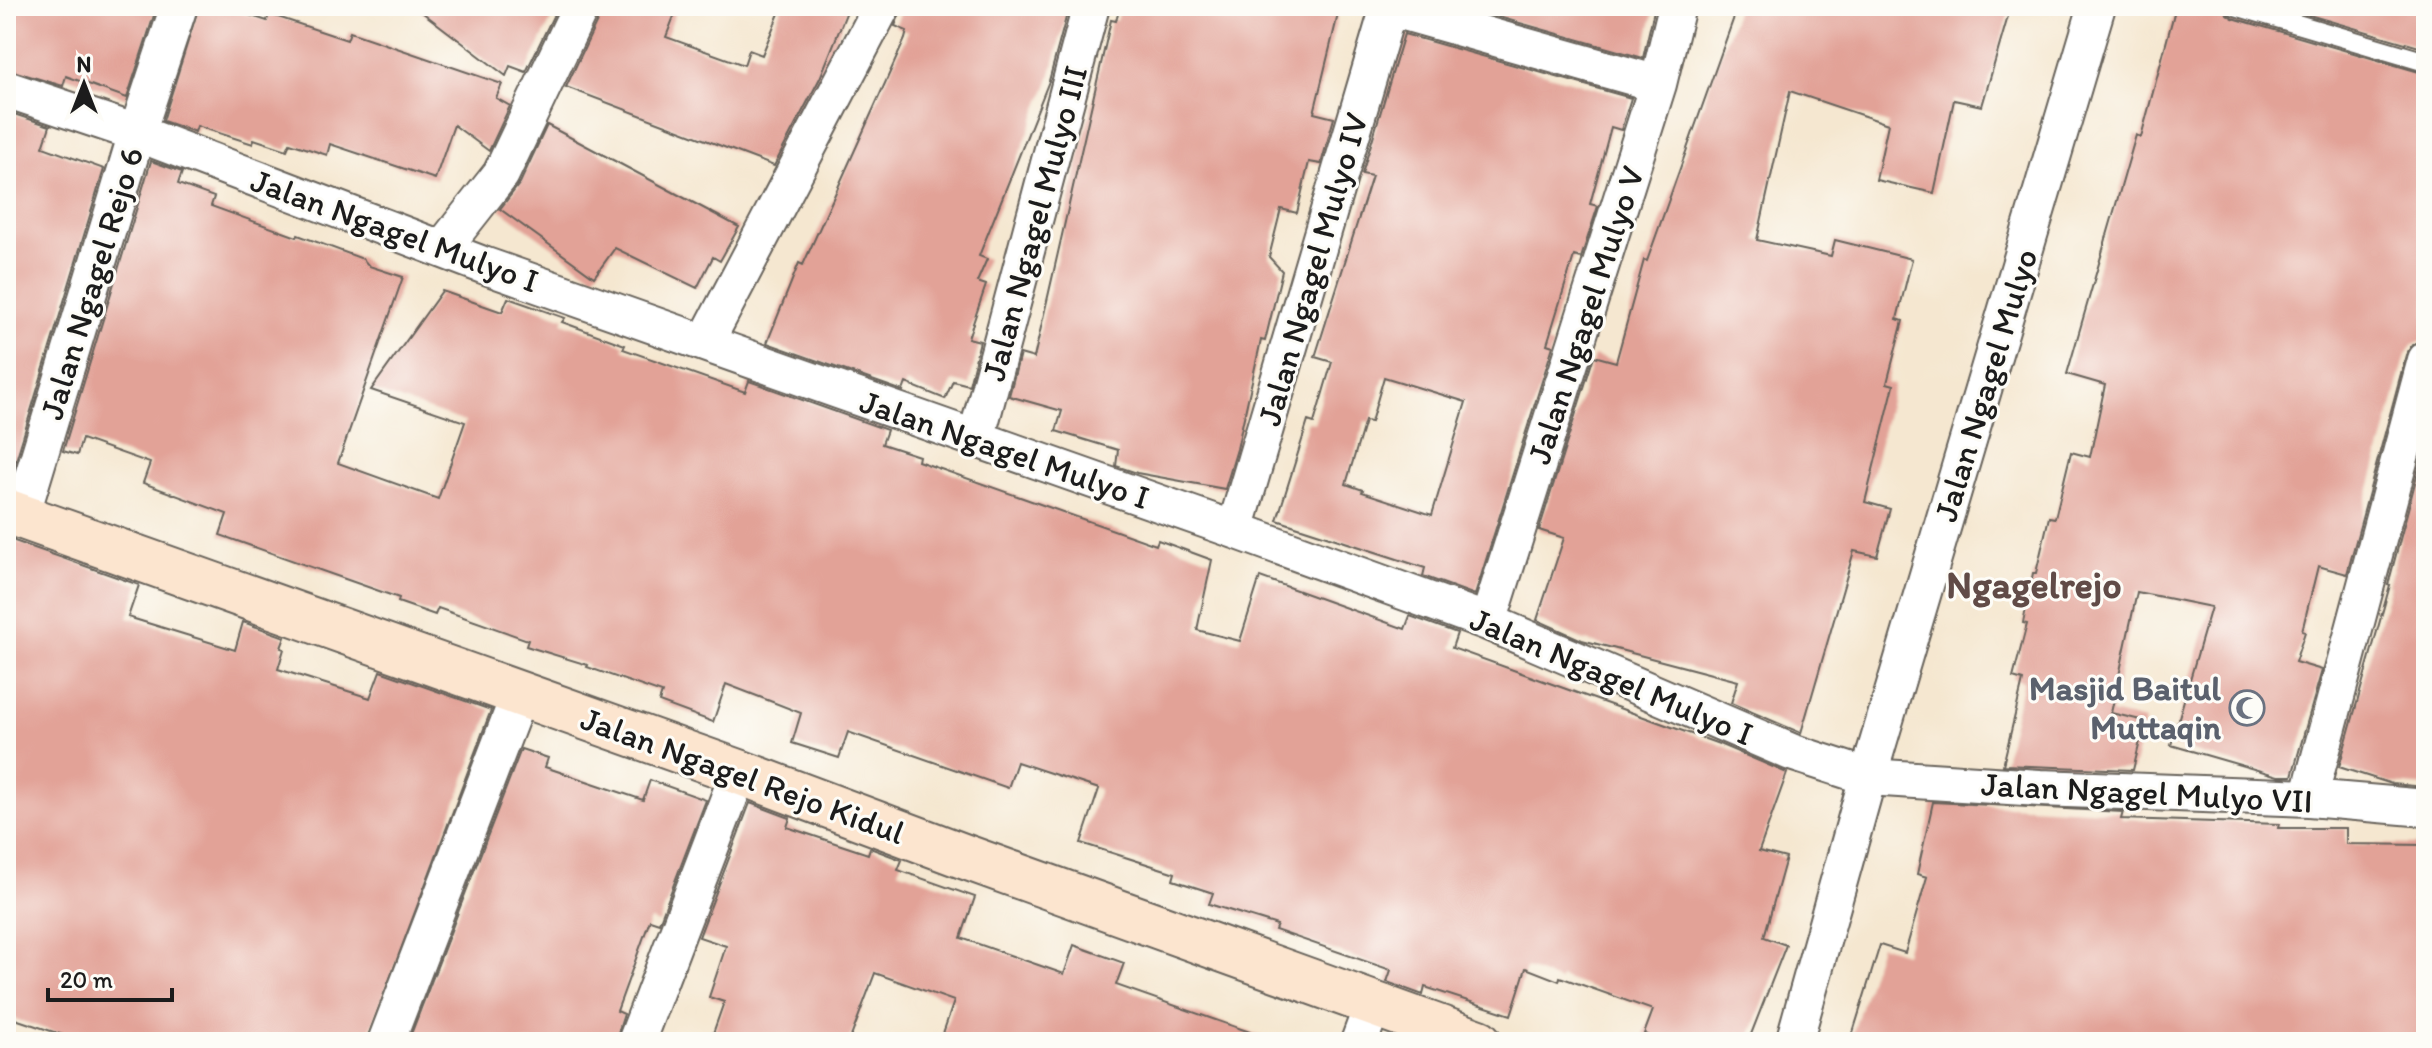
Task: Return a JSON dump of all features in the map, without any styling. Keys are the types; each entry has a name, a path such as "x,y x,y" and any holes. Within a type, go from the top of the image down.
{"main road":[{"name":"Jalan Ngagel Rejo Kidul","path":"14,514 520,693 963,856 1366,1023 1479,1042"}],"street":[{"name":"Jalan Ngagel Rejo 6","path":"14,514 179,6"},
{"path":"442,249 501,174 581,6"},
{"path":"705,343 882,6"},
{"name":"Jalan Ngagel Mulyo III","path":"976,439 1091,6"},
{"name":"Jalan Ngagel Mulyo V","path":"1488,622 1658,84 1677,6"},
{"name":"Jalan Ngagel Mulyo","path":"1794,1042 1868,777 2097,6"},
{"path":"1386,7 1658,84"},
{"name":"Jalan Ngagel Mulyo IV","path":"1235,530 1386,7"},
{"name":"Jalan Ngagel Mulyo I","path":"6,89 137,133 442,249 1488,622 1791,752 1868,777"},
{"path":"2309,798 2426,360"},
{"path":"386,1042 520,693"},
{"path":"636,1042 739,772"},
{"name":"Jalan Ngagel Mulyo VII","path":"1868,777 2040,788 2309,798 2426,808"}],"lane":[{"path":"2236,6 2426,62"}],"building":[{"path":"6,6 157,6 127,98 66,76 63,86 6,69"},
{"path":"199,6 222,6 267,21 269,14 347,40 350,32 502,84 496,98 510,106 489,151 454,125 435,179 330,144 327,155 290,143 287,150 254,139 253,144 197,126 195,132 163,121"},
{"path":"414,6 558,6 526,72 510,66 506,76"},
{"path":"602,6 678,6 666,37 744,65 749,50 762,55 782,6 849,6 820,78 774,166 566,87"},
{"path":"903,6 1051,6 1068,10 1049,81 979,256 987,259 977,282 986,285 968,338 980,341 969,385 953,381 945,399 906,383 903,391 767,343 799,263 803,265 905,39 907,31 895,26"},
{"path":"1120,6 1188,6 1237,17 1240,6 1340,6 1314,113 1334,118 1321,164 1309,162 1297,213 1281,209 1269,257 1282,271 1265,341 1261,340 1225,489 1137,473 1116,466 1118,450 1056,431 1062,411 1009,396 1020,354 1034,358 1111,20 1116,21"},
{"path":"1460,6 1655,6 1643,58"},
{"path":"1738,6 2011,6 1982,106 1954,100 1934,193 1876,180 1888,124 1790,91 1757,240 1831,256 1835,240 1912,259 1897,319 1903,321 1887,383 1894,385 1865,502 1890,509 1877,556 1854,551 1801,733 1731,703 1738,681 1582,640 1537,620 1564,538 1539,530 1594,356 1616,362 1644,260 1647,261"},
{"path":"2176,6 2224,6 2233,18 2426,74 2426,340 2412,345 2406,355 2347,574 2318,566 2302,631 2305,632 2295,662 2322,670 2292,776 2278,776 2171,745 2211,607 2137,592 2111,713 2145,721 2133,770 2003,765 2023,681 2013,678 2027,624 2023,623 2033,573 2036,573 2049,517 2055,518 2071,452 2090,457 2105,385 2067,374 2136,135 2141,137"},
{"path":"2278,6 2426,6 2426,49"},
{"path":"1404,34 1631,98 1621,130 1611,127 1590,204 1598,206 1581,258 1574,256 1547,344 1553,346 1475,595 1423,576 1425,568 1277,520 1308,421 1314,423 1332,362 1315,357 1372,176 1362,174","holes":["1384,377 1466,402 1432,515 1346,484 1365,421 1371,422"]},
{"path":"11,113 50,126 43,147 104,169 8,487 6,126"},
{"path":"547,125 739,227 720,261 713,257 697,288 615,248 594,277 500,209 520,183"},
{"path":"151,161 182,172 178,184 214,197 211,206 363,259 369,266 403,277 338,463 438,499 465,422 371,390 442,291 502,312 508,298 565,318 562,322 625,345 623,349 745,392 749,381 887,430 882,444 919,456 918,461 1156,545 1158,540 1212,560 1197,630 1240,641 1260,577 1405,629 1410,616 1457,633 1452,648 1719,744 1787,773 1759,851 1786,858 1764,937 1786,945 1748,1042 1666,1042 1644,1034 1653,1010 1526,968 1511,1015 1425,987 1423,995 1387,982 1391,970 1275,930 1277,925 1209,904 1213,893 1173,880 1175,873 1081,843 1099,789 1017,762 1008,788 848,732 839,758 792,743 801,713 726,684 713,722 659,702 662,693 526,646 528,640 438,608 435,615 398,602 399,598 220,535 227,514 143,483 150,463 82,439 77,455 63,451"},
{"path":"2426,441 2426,787 2392,784 2339,767"},
{"path":"6,538 139,585 128,617 235,650 243,622 285,637 278,669 370,698 380,671 491,710 366,1042 84,1042 6,1016"},
{"path":"521,749 548,758 545,767 643,800 650,780 706,800 659,923 650,920 617,1011 624,1014 615,1042 408,1042"},
{"path":"1933,802 2123,812 2121,819 2279,824 2278,828 2346,828 2346,844 2426,845 2426,1042 1850,1042 1880,945 1905,953 1927,877 1917,874"},
{"path":"750,803 790,818 787,827 868,854 870,848 902,860 898,870 975,897 961,938 1064,974 1074,945 1124,963 1116,985 1264,1037 1263,1042 940,1042 954,1001 875,973 849,1042 710,1042 724,1002 709,997 726,946 699,937"}],"place":[{"name":"Masjid Baitul Muttaqin","path":"2247,708"}],"district":[{"name":"Ngagelrejo","path":"2034,585"}]}
